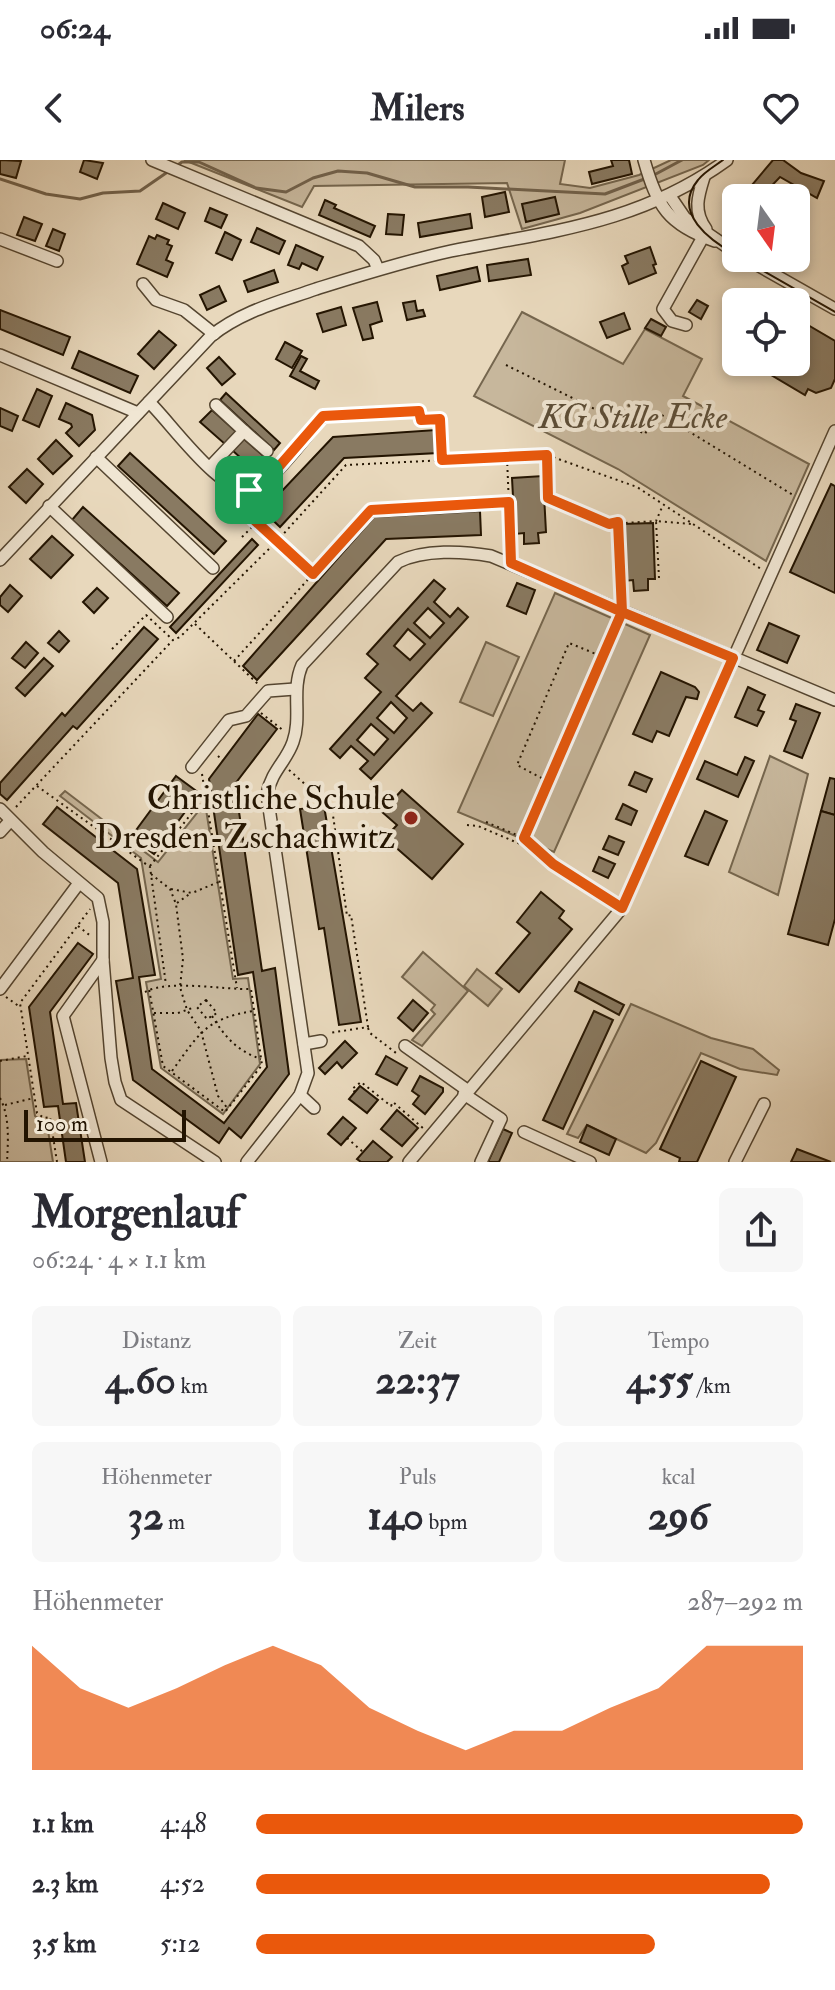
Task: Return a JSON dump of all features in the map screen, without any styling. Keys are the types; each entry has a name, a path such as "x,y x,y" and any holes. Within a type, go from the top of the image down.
{"street":[{"path":"0,560 214,334 253,310 378,269 578,227 655,195 670,196 727,160"},
{"path":"156,162 359,246 374,260 378,269"},
{"path":"645,164 655,195 669,217 722,246"},
{"path":"704,177 697,197 697,212 709,239"},
{"path":"670,196 685,218 709,239"},
{"path":"0,239 57,261"},
{"path":"686,325 672,321 663,309 709,239"},
{"path":"770,272 835,309"},
{"path":"143,284 156,300 184,310 214,334"},
{"path":"0,355 138,413"},
{"path":"149,402 169,427 228,485 241,490 249,490 269,478 323,416 419,411"},
{"path":"216,405 267,451"},
{"path":"210,467 244,431"},
{"path":"409,1162 622,908 835,431"},
{"path":"96,457 213,568"},
{"path":"49,506 167,617"},
{"path":"247,1162 300,1095 308,1073 267,794 271,778 294,738 296,678 302,665 398,562 411,557 473,553 511,563 835,700"},
{"path":"193,767 229,720 246,716 268,691 295,689"},
{"path":"0,832 6,815 98,898 103,922 103,960 115,1082 121,1100 215,1162"},
{"path":"0,990 79,883"},
{"path":"101,1162 63,1016 103,960"},
{"path":"304,1044 322,1038"},
{"path":"405,1046 501,1119 481,1162"},
{"path":"300,1095 314,1108"},
{"path":"735,1162 764,1104"},
{"path":"524,1132 590,1162"}],"path":[{"path":"506,365 645,434 657,412 803,502"},
{"path":"419,411 421,420 440,419 442,460"},
{"path":"547,455 548,498 609,524 656,521 694,524"},
{"path":"6,815 173,640 195,623 277,541 346,465 547,455 637,487 770,575"},
{"path":"507,457 511,563"},
{"path":"249,490 251,517 313,574"},
{"path":"234,661 371,510 509,502"},
{"path":"659,578 656,521 664,504"},
{"path":"242,537 257,522"},
{"path":"524,838 622,612 618,522"},
{"path":"112,649 146,615 173,640"},
{"path":"195,623 268,691"},
{"path":"548,782 517,765 569,643 603,657"},
{"path":"254,707 294,738"},
{"path":"281,762 332,808 347,916 351,915 368,1027 370,1033 396,1053 405,1046"},
{"path":"193,767 204,776 238,990"},
{"path":"36,785 150,867"},
{"path":"167,986 150,867 207,793"},
{"path":"486,822 524,838 553,864 622,908"},
{"path":"467,825 478,826 543,855"},
{"path":"150,874 170,889 192,893"},
{"path":"176,904 187,893 221,881"},
{"path":"170,889 176,904 183,959 180,987 187,1010 201,1031 218,1096 228,1109"},
{"path":"57,1162 50,1117 44,1118 37,1113 20,1003 98,898"},
{"path":"77,926 103,945"},
{"path":"145,992 149,989 167,986 251,989 262,1065 225,1112 163,1066 149,989"},
{"path":"0,990 21,1008"},
{"path":"153,1013 178,1013 197,1007 206,1000 217,1013 207,1019 197,1007"},
{"path":"171,1073 201,1031 230,1015 254,1011"},
{"path":"212,1016 224,1036 237,1048 261,1059"},
{"path":"322,1038 368,1027"},
{"path":"0,1061 28,1056"},
{"path":"355,1092 352,1089 361,1082 391,1106 393,1102 431,1135"},
{"path":"0,1098 8,1136 7,1162"},
{"path":"4,1106 35,1098"},
{"path":"347,1138 363,1152"}],"green space":[{"path":"184,160 565,160 560,184 590,188 639,175 671,160 709,160 580,213 522,229 507,183 314,186 302,207"},
{"name":"KG Stille Ecke","path":"522,312 623,364 645,329 702,359 683,396 809,464 766,561 618,469 474,396"},
{"path":"555,593 650,635 554,852 458,812"},
{"path":"486,642 519,657 493,716 460,702"},
{"path":"770,756 808,774 778,895 729,872"},
{"path":"65,791 158,862 205,803 233,979 248,978 260,1064 223,1114 161,1068 146,982 161,979 141,858 60,796"},
{"path":"423,952 468,991 422,1046 412,1040 435,1014 431,1010 435,1005 402,977"},
{"path":"477,969 502,989 488,1006 464,986"},
{"path":"631,1004 711,1038 753,1049 779,1070 777,1075 740,1069 701,1053 656,1143 646,1153 587,1125 578,1138 567,1134"},
{"path":"26,1059 35,1116 47,1124 53,1162 0,1162 0,1060"}],"building":[{"path":"0,160 21,161 16,178 0,174"},
{"path":"84,160 103,163 97,179 80,172"},
{"path":"611,160 629,160 632,174 592,184 589,172 613,166"},
{"path":"773,160 783,160 801,173 824,181 817,198 810,194 810,184 792,184 780,177 773,184 753,184"},
{"path":"505,192 509,212 485,217 482,197"},
{"path":"555,197 559,214 526,222 522,204"},
{"path":"325,200 336,205 334,208 375,226 370,237 319,215"},
{"path":"163,203 185,213 178,229 156,219"},
{"path":"210,208 227,215 221,228 205,221"},
{"path":"388,214 404,215 402,235 386,234"},
{"path":"470,214 472,228 420,237 418,223"},
{"path":"24,217 42,224 35,241 17,235"},
{"path":"257,228 285,241 279,254 251,242"},
{"path":"53,229 65,234 59,251 46,246"},
{"path":"225,232 241,240 232,260 216,253"},
{"path":"157,235 169,240 167,244 172,246 166,260 173,263 167,277 137,264 149,236 155,239"},
{"path":"296,245 323,257 317,270 302,263 299,269 288,265"},
{"path":"650,247 656,273 629,284 622,266 628,263 625,256"},
{"path":"528,259 531,275 489,281 487,265"},
{"path":"477,267 480,281 440,290 437,276"},
{"path":"274,270 278,282 248,292 244,281"},
{"path":"219,286 226,301 207,310 200,295"},
{"path":"697,300 708,306 701,319 689,312"},
{"path":"415,301 417,311 423,310 425,316 407,320 403,303"},
{"path":"377,302 382,321 370,325 373,338 363,340 353,308"},
{"path":"341,307 346,325 323,332 317,314"},
{"path":"0,310 70,337 63,355 0,329"},
{"path":"624,313 630,329 607,338 600,322"},
{"path":"651,319 666,327 661,336 645,328"},
{"path":"810,326 835,341 835,379 831,388 816,393 808,389 805,395 773,376 810,376"},
{"path":"159,331 176,345 154,369 138,354"},
{"path":"285,342 302,351 292,368 276,359"},
{"path":"79,351 138,376 130,393 72,368"},
{"path":"301,356 307,359 300,371 319,381 315,389 290,376"},
{"path":"219,357 235,374 222,385 207,368"},
{"path":"37,389 52,396 39,427 23,420"},
{"path":"226,393 280,443 274,450 220,400"},
{"path":"66,403 92,415 95,430 79,446 66,433 71,424 59,419"},
{"path":"0,408 18,416 12,431 0,426"},
{"path":"212,410 238,433 226,445 200,422"},
{"path":"436,430 438,453 344,458 280,527 263,511 333,437"},
{"path":"243,438 266,458 254,470 232,450"},
{"path":"56,440 72,456 53,474 38,459"},
{"path":"130,453 226,541 214,554 118,466"},
{"path":"27,469 43,484 26,503 9,487"},
{"path":"543,476 546,532 538,533 539,543 524,544 524,533 515,534 512,478"},
{"path":"831,484 835,486 835,593 790,572"},
{"path":"83,507 179,593 167,606 72,520"},
{"path":"480,511 481,535 386,539 257,680 243,666 374,517"},
{"path":"653,523 655,579 648,579 648,590 634,591 633,580 624,581 622,524"},
{"path":"52,536 73,555 51,578 30,559"},
{"path":"252,539 258,545 176,633 170,627"},
{"path":"434,580 445,589 434,602 450,617 458,608 468,617 396,696 413,711 421,703 432,713 371,779 360,769 368,761 351,746 340,758 330,749 381,692 365,678 378,664 367,654","holes":["428,608 444,623 430,638 414,623","408,629 425,644 410,660 394,646","391,702 407,718 394,733 377,718","371,724 388,739 374,755 357,740"]},
{"path":"517,583 535,590 526,614 507,606"},
{"path":"10,585 22,596 8,612 0,605 0,597"},
{"path":"97,588 108,598 94,613 83,602"},
{"path":"769,623 799,636 787,663 757,650"},
{"path":"144,627 158,639 77,729 73,726 7,800 0,794 0,783"},
{"path":"59,631 69,641 59,652 48,643"},
{"path":"26,642 38,653 25,668 12,658"},
{"path":"44,658 53,666 25,696 16,688"},
{"path":"661,672 695,687 699,692 697,699 686,697 669,736 657,731 652,742 633,734"},
{"path":"748,687 765,695 758,710 764,712 757,726 735,717"},
{"path":"796,704 820,713 802,758 784,751 796,721 790,719"},
{"path":"258,714 277,729 235,784 262,971 275,968 289,1074 241,1138 229,1128 219,1143 133,1080 116,981 133,978 118,883 43,824 57,807 137,869 155,975 139,977 152,1069 224,1123 267,1067 253,972 238,975 209,779"},
{"path":"745,757 754,761 738,797 697,779 705,761 737,775"},
{"path":"635,772 652,779 646,792 629,785"},
{"path":"176,776 199,793 154,854 131,837"},
{"path":"830,778 835,779 835,815 821,811"},
{"path":"402,790 463,844 432,879 385,838 397,825 382,812"},
{"path":"623,804 637,811 631,825 616,819"},
{"path":"324,806 361,1022 339,1025 324,928 319,929 300,809"},
{"path":"705,811 727,821 708,865 685,856"},
{"path":"821,811 835,815 835,919 828,945 788,934"},
{"path":"609,836 624,842 618,855 603,849"},
{"path":"599,857 615,864 608,878 593,871"},
{"path":"541,892 564,911 559,918 572,929 519,992 496,973 530,933 517,922"},
{"path":"78,943 93,954 50,1012 63,1104 76,1103 85,1162 66,1162 58,1106 44,1107 29,1007"},
{"path":"579,982 624,1005 619,1015 575,991"},
{"path":"413,1000 428,1013 413,1031 398,1018"},
{"path":"594,1011 613,1020 563,1129 543,1120"},
{"path":"345,1041 357,1053 342,1068 337,1062 325,1074 319,1068"},
{"path":"386,1056 407,1068 397,1085 376,1074"},
{"path":"701,1061 736,1077 697,1162 679,1162 680,1158 660,1149"},
{"path":"420,1076 443,1088 425,1114 413,1104 419,1096 412,1091"},
{"path":"360,1086 378,1100 367,1113 349,1099"},
{"path":"397,1110 418,1128 402,1146 381,1129"},
{"path":"343,1117 356,1128 341,1145 328,1134"},
{"path":"587,1125 616,1139 609,1155 580,1142"},
{"path":"503,1129 512,1133 499,1162 488,1162"},
{"path":"373,1141 392,1157 387,1162 361,1162 357,1159"},
{"path":"797,1149 831,1162 791,1162"}],"waterway":[{"path":"654,175 682,160"},
{"path":"175,167 182,162 199,162 256,188 286,192 313,178 338,171 367,173 415,187 605,194 647,178"},
{"path":"0,179 46,194 80,199 103,193 140,191 169,171"}],"tram line":[{"path":"722,246 698,225 689,204 698,180 723,160"},
{"path":"765,272 835,312"}],"place":[{"name":"Christliche Schule Dresden-Zschachwitz","path":"411,818"}],"route":[{"path":"249,490 251,517 313,574 371,510 509,502 511,563 622,612 524,838 553,864 622,908 733,658 622,612 618,522 609,524 548,498 547,455 442,460 440,419 421,420 419,411 323,416 269,478 257,488 249,490"}]}
